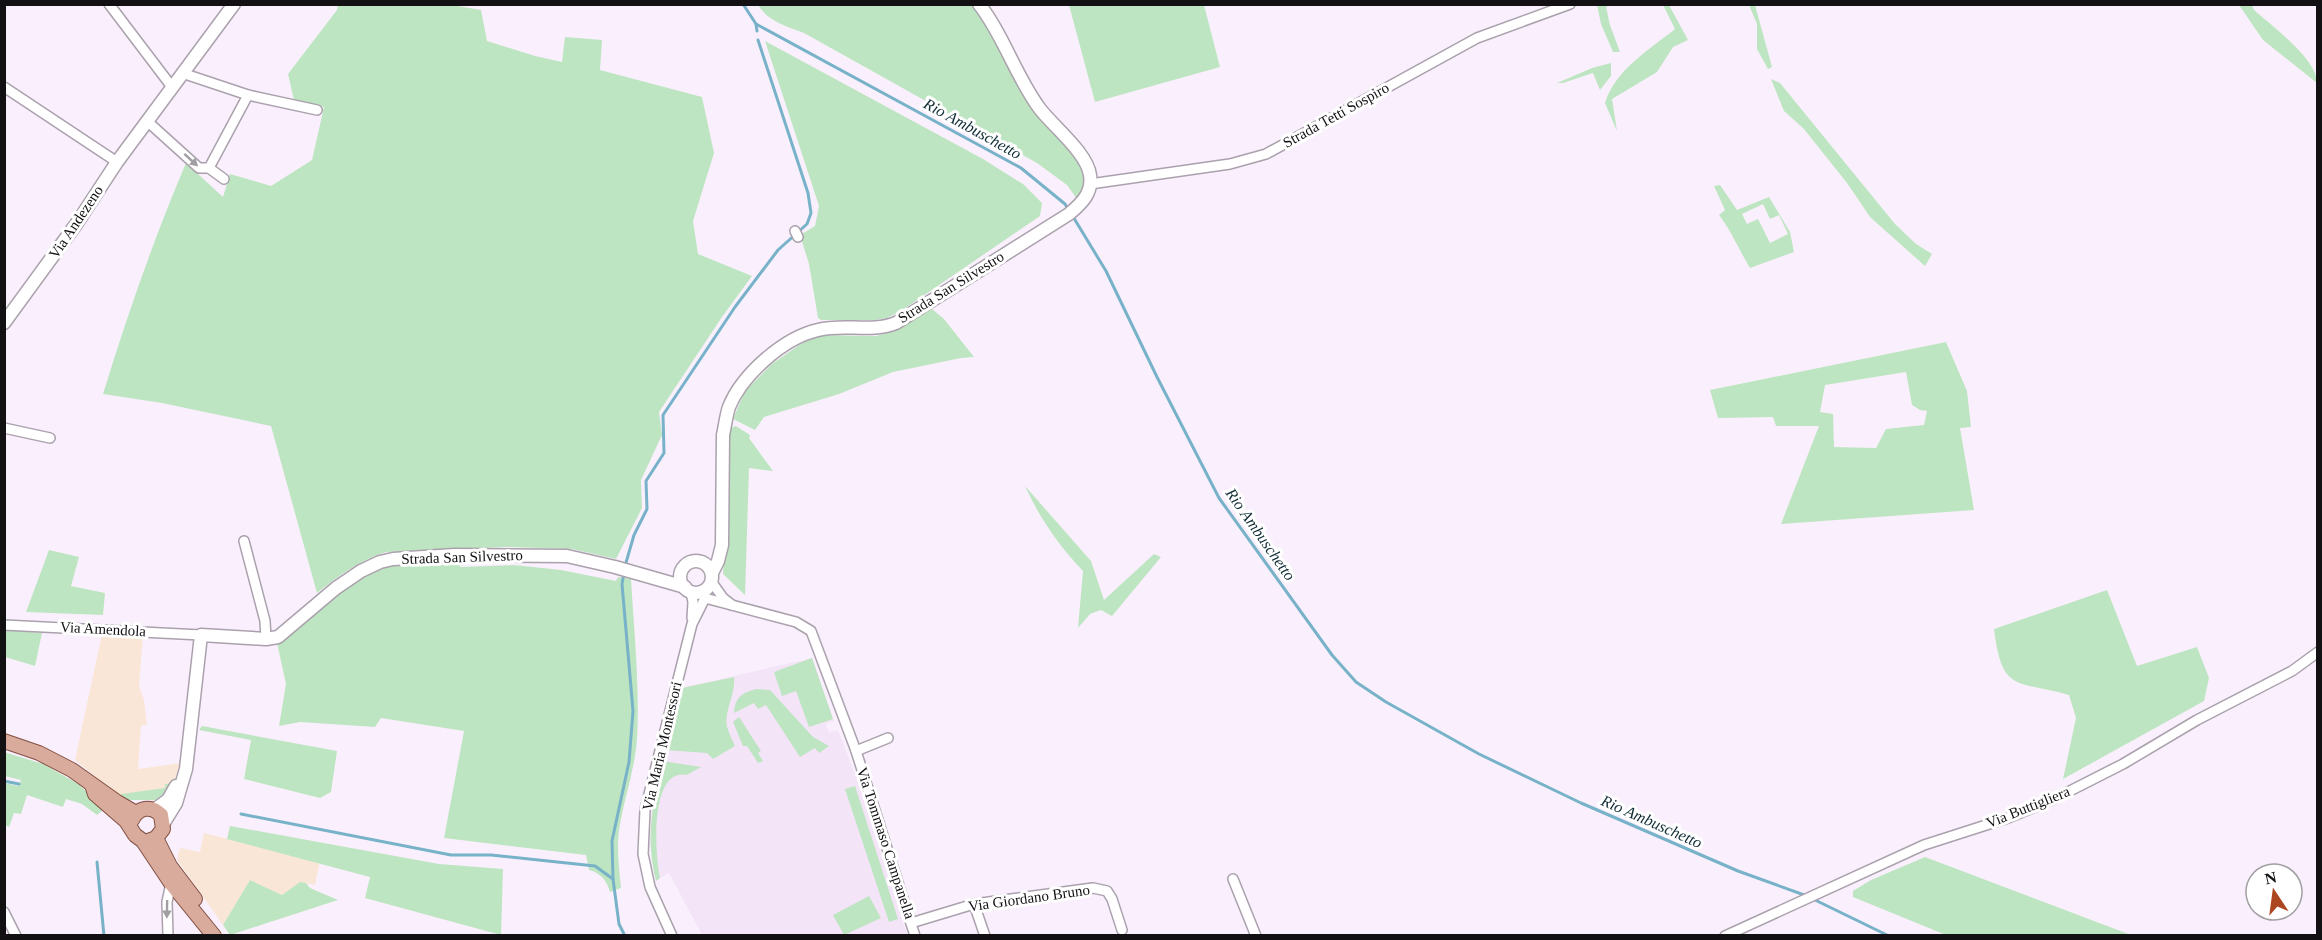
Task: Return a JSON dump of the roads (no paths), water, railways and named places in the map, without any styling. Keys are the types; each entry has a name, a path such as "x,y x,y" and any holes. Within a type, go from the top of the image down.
{"main road":[{"path":"4,741 39,753 72,770 136,813"},
{"path":"92,785 95,794 131,827 135,836 150,839 220,936"},
{"path":"131,827 136,813 144,808 154,810 161,816 164,824 163,830 150,839"},
{"path":"150,839 171,883 214,936"}],"street":[{"path":"109,4 172,87"},
{"name":"Via Andezeno","path":"4,323 77,223 117,162 234,4"},
{"path":"979,4 1040,108 1085,162 1090,174 1090,184"},
{"name":"Strada Tetti Sospiro","path":"1090,184 1230,164 1266,154 1477,38 1570,4"},
{"path":"182,73 248,94 317,110"},
{"path":"4,87 117,162"},
{"path":"209,168 248,94"},
{"path":"147,121 199,168 209,168 224,179"},
{"name":"Strada San Silvestro","path":"712,577 722,545 723,435 729,406 766,358 781,347 817,330 877,328 896,323 1079,206 1087,195 1090,184"},
{"path":"4,428 50,438"},
{"name":"Strada San Silvestro","path":"696,561 710,555 722,531"},
{"path":"164,824 176,803 186,769 201,635 266,639 265,621 244,541"},
{"name":"Strada San Silvestro","path":"266,639 278,637 336,588 361,571 380,562 455,555 567,556 645,575 696,592"},
{"path":"712,577 696,592 681,578 683,568 696,561 706,564 723,598 732,606"},
{"name":"Strada San Silvestro","path":"645,575 671,574 683,568"},
{"name":"Via Tommaso Campanella","path":"696,592 732,606 796,622 811,631 856,751 915,936"},
{"name":"Via Maria Montessori","path":"692,624 696,592"},
{"name":"Via Maria Montessori","path":"672,936 650,887 643,854 645,810 692,624 696,592"},
{"name":"Via Amendola","path":"4,625 201,635"},
{"name":"Via Buttigliera","path":"1725,936 1924,845 2008,818 2056,798 2123,764 2197,720 2292,671 2318,652"},
{"name":"Via Tommaso Campanella","path":"856,751 888,738"},
{"path":"154,810 168,800 181,781"},
{"path":"1233,879 1256,936"},
{"path":"168,936 167,902 171,883"},
{"name":"Via Giordano Bruno","path":"912,923 974,904 1093,888 1107,891 1122,930"},
{"path":"974,904 985,936"},
{"path":"4,912 16,936"}],"waterway":[{"name":"Rio Ambuschetto","path":"743,4 756,24 1021,168 1068,209"},
{"name":"Rio Ambuschetto","path":"756,24 757,31"},
{"path":"625,566 634,535 647,509 646,481 664,453 663,415 735,307 778,250 807,224 811,213 808,193 758,40"},
{"name":"Rio Ambuschetto","path":"1072,215 1106,271 1219,498 1332,655 1356,682 1386,702 1479,754 1581,803 1738,871 1807,896"},
{"path":"624,573 622,584 633,711 629,762 612,841 613,879 619,924 625,936"},
{"path":"4,781 19,784"},
{"path":"241,814 451,855 491,855 595,866 613,879"},
{"path":"97,862 104,936"},
{"name":"Rio Ambuschetto","path":"1813,899 1889,936"}]}
